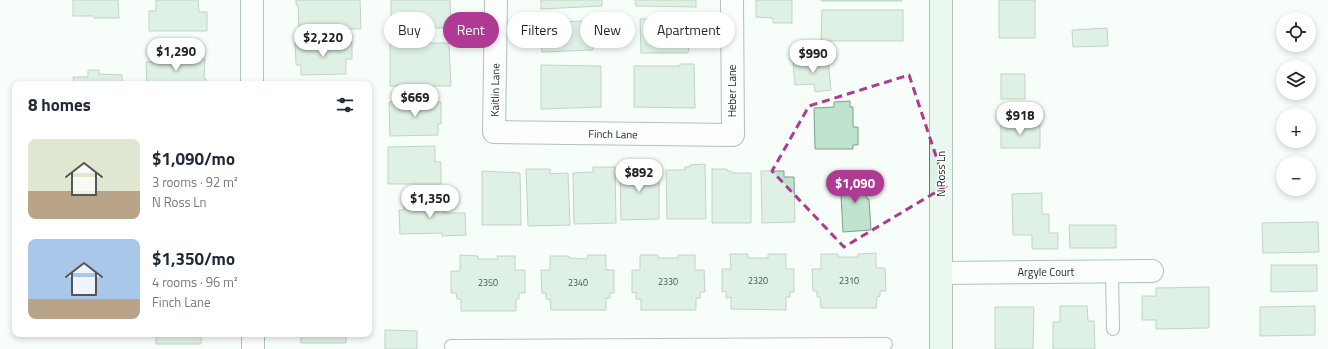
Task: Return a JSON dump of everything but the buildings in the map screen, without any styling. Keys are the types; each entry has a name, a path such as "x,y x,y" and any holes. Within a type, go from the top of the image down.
{"main road":[{"name":"N Ross Ln","path":"941,0 941,349"}],"street":[{"path":"252,0 252,81"},
{"name":"Kaitlin Lane","path":"494,132 496,0"},
{"name":"Heber Lane","path":"732,0 733,135"},
{"name":"Finch Lane","path":"494,132 733,135"},
{"name":"Argyle Court","path":"941,273 1152,271"},
{"path":"253,337 253,349"}],"lane":[{"path":"1112,271 1113,329"},
{"path":"451,346 791,347 886,344"}],"highlighted area":[{"path":"909,75 946,186 844,247 772,171 809,106"}]}
